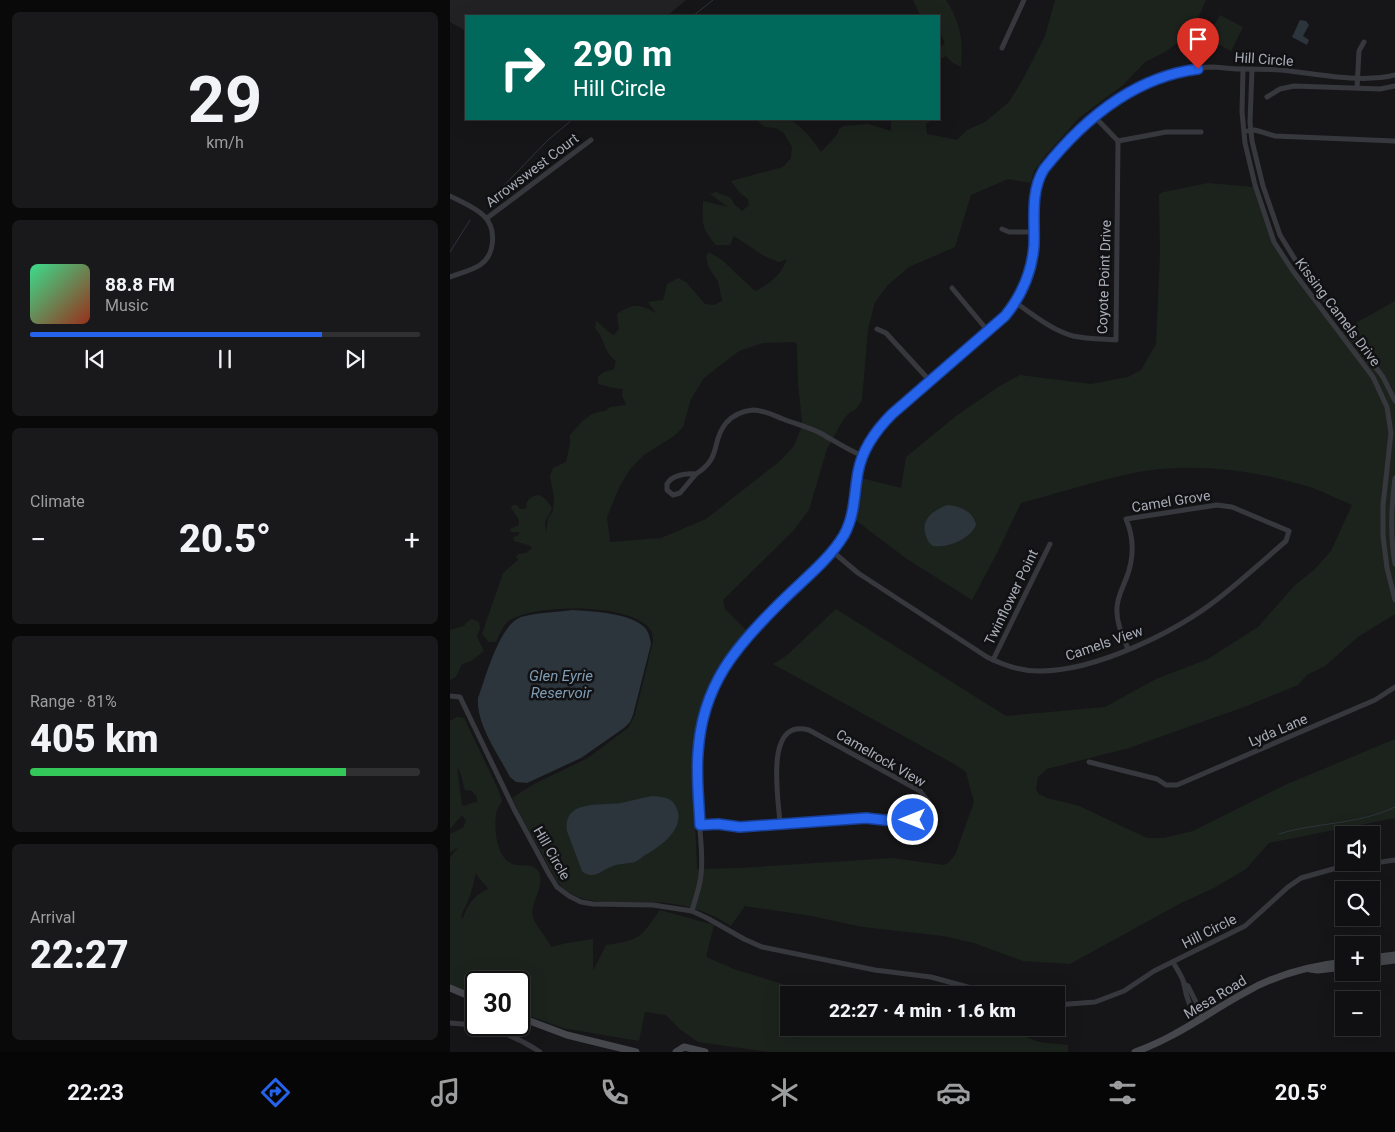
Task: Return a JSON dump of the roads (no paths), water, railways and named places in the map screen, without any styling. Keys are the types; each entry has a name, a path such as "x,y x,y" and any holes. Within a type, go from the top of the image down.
{"main road":[{"path":"1380,957 1395,955"},
{"path":"1380,962 1395,960"},
{"name":"Mesa Road","path":"1135,1052 1163,1040 1200,1020 1258,985 1310,969 1316,965 1335,963"},
{"name":"Mesa Road","path":"1310,969 1335,968"},
{"path":"450,988 465,994"},
{"path":"530,1021 567,1035 636,1052"},
{"path":"676,1052 684,1047 692,1051 705,1052"}],"street":[{"path":"1002,48 1024,0"},
{"path":"1357,88 1359,51 1364,42"},
{"name":"Hill Circle","path":"692,911 701,874 698,743 707,705 716,682 733,653 748,635 832,551 846,532 852,515 858,474 863,456 873,437 885,422 1005,316 1015,302 1030,271 1033,254 1035,191 1041,174 1050,161 1094,116 1126,94 1186,70 1210,67 1287,70 1307,74 1357,77 1383,78 1395,75"},
{"name":"Kissing Camels Drive","path":"1243,69 1243,131 1255,185 1277,248 1373,377 1387,407 1392,433 1383,505 1383,536 1386,563 1395,600"},
{"name":"Kissing Camels Drive","path":"1252,69 1251,130 1263,186 1284,244 1383,377 1395,401"},
{"name":"Hill Circle","path":"1267,97 1280,89 1294,86 1380,89 1395,86"},
{"path":"1094,116 1118,142 1166,132 1201,132"},
{"path":"1243,131 1260,131 1275,136 1395,142"},
{"name":"Arrowswest Court","path":"486,218 591,140"},
{"name":"Coyote Point Drive","path":"1015,302 1048,324 1064,332 1080,337 1116,340 1118,142"},
{"path":"450,196 477,210 486,218 491,227 492,240 492,248 479,266 450,277"},
{"path":"1002,229 1008,232 1034,232"},
{"path":"952,288 988,331"},
{"path":"877,330 886,333 930,382"},
{"path":"696,474 672,478 667,484 667,490 673,495 680,493 696,474 713,459 719,436 725,425 734,416 752,410 762,411 821,433 863,456"},
{"path":"1395,478 1391,530 1395,564"},
{"name":"Camel Grove","path":"1128,649 1117,614 1118,600 1132,560 1131,530 1126,519 1217,504 1232,507 1289,531"},
{"name":"Camels View","path":"832,551 858,573 993,660 1019,669 1048,671 1093,662 1128,649 1178,624 1219,598 1286,541 1289,531"},
{"name":"Twinflower Point","path":"993,660 1050,544"},
{"name":"Lyda Lane","path":"1089,762 1157,779 1166,785 1183,784 1376,700 1395,687"},
{"name":"Hill Circle","path":"450,696 460,697 548,874 563,892 581,902 594,904 653,905 692,911 762,947 875,970 931,977 964,986"},
{"name":"Camelrock View","path":"700,825 718,824 740,827 866,818 907,822 919,818 924,813 928,801 920,791 810,730 802,729 787,734 781,742 778,752 780,824"},
{"name":"Hill Circle","path":"1065,1004 1095,1002 1115,996 1146,975 1245,926 1282,892 1302,878 1333,869 1395,860"},
{"path":"1173,962 1184,984 1183,989 1192,1000 1196,1016 1200,1020"},
{"path":"450,1023 491,1028 526,1043 540,1052"}],"water":[{"path":"1300,20 1306,21 1309,25 1303,36 1309,40 1307,45 1292,37"},
{"path":"947,505 965,510 972,516 976,525 969,534 958,542 945,546 933,546 926,536 926,520 937,510"},
{"name":"Glen Eyrie Reservoir","path":"572,610 622,616 632,619 647,631 651,644 633,715 630,722 624,728 581,758 527,783 516,782 510,777 484,728 478,708 478,698 494,653 506,630 513,622 521,617"},
{"path":"652,796 664,797 670,800 677,809 679,816 677,824 670,836 635,862 616,865 594,875 586,874 582,871 567,831 567,821 571,814 585,806 621,803"}],"waterway":[{"path":"694,15 713,0"},
{"path":"489,201 548,140 572,120"},
{"path":"450,252 470,220"},
{"path":"1279,834 1367,817 1395,807"}]}
